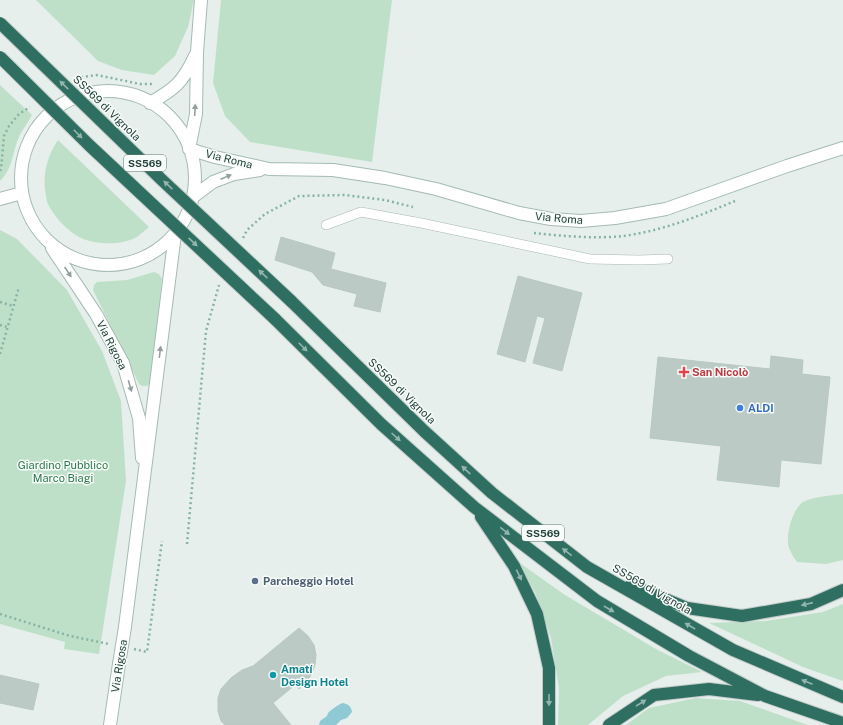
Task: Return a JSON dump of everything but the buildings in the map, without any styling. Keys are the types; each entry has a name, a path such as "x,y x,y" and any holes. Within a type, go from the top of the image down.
{"highway":[{"name":"SS569 di Vignola","path":"0,23 162,180 291,301 424,431 492,493 587,567 733,650 843,697"},
{"name":"SS569","path":"0,57 89,145 275,319 381,424 474,507 597,601 689,656 765,696 843,723"},
{"path":"474,507 514,566 537,614 549,668 549,725"},
{"path":"587,567 687,608 742,616 811,604 843,590"},
{"path":"609,725 654,695 709,689 765,696"}],"main road":[{"path":"189,149 196,114 197,52 201,0"},
{"path":"150,103 176,87 189,69 197,52"},
{"name":"Via Roma","path":"104,92 122,93 136,96 165,113 177,126 189,149 195,180 193,197 185,218 175,234 162,246 145,257 124,264 106,265 91,264 71,258 46,240 30,218 22,193 20,176 25,150 37,128 55,109 70,100 88,94 104,92"},
{"name":"Via Roma","path":"193,197 213,182 234,174 270,169 333,170 384,178 436,189 519,213 551,219 581,221 615,218 666,209 787,166 843,148"},
{"name":"Via Roma","path":"189,149 215,157 270,169"},
{"path":"0,199 22,193"},
{"name":"Via Rigosa","path":"110,725 125,626 175,234"},
{"name":"Via Rigosa","path":"46,240 96,314 124,363 139,418 143,488"}],"lane":[{"path":"326,225 361,212 421,223 590,259 668,259"}],"path":[{"path":"0,354 19,287"},
{"path":"0,302 13,306"},
{"path":"0,325 7,327"},
{"path":"187,544 206,331"},
{"path":"0,614 70,636"}],"green space":[{"path":"36,0 194,0 188,27 175,56 154,75 122,70 98,61"},
{"path":"221,0 392,0 372,162 250,142 225,116 213,83"},
{"path":"0,85 32,115 19,137 12,160 0,181"},
{"path":"58,140 149,227 137,237 118,243 89,241 72,233 57,218 50,207 47,202 45,190 47,164 51,151"},
{"name":"Giardino Pubblico Marco Biagi","path":"0,230 17,239 67,290 102,351 121,401 126,481 99,654 64,649 65,642 0,624"},
{"path":"154,272 159,274 162,279 150,384 147,386 142,386 139,384 93,290 94,285 97,282 127,280"},
{"path":"843,494 843,560 826,564 797,562 789,548 788,537 790,524 799,506 807,500 823,496"},
{"path":"517,561 565,595 656,649 702,672 666,676 623,696 588,725 558,725 559,688 551,638 535,592"},
{"path":"843,604 843,681 803,667 709,623 766,621 823,612"},
{"path":"696,698 740,701 808,725 626,725 649,708"}],"water":[{"path":"343,703 349,706 352,710 347,718 341,720 336,725 319,725 320,721 327,716 329,712"}],"place":[{"name":"San Nicolò","path":"684,372"},
{"name":"ALDI","path":"740,408"},
{"name":"Parcheggio Hotel","path":"255,581"},
{"name":"Amatí Design Hotel","path":"273,675"}]}
